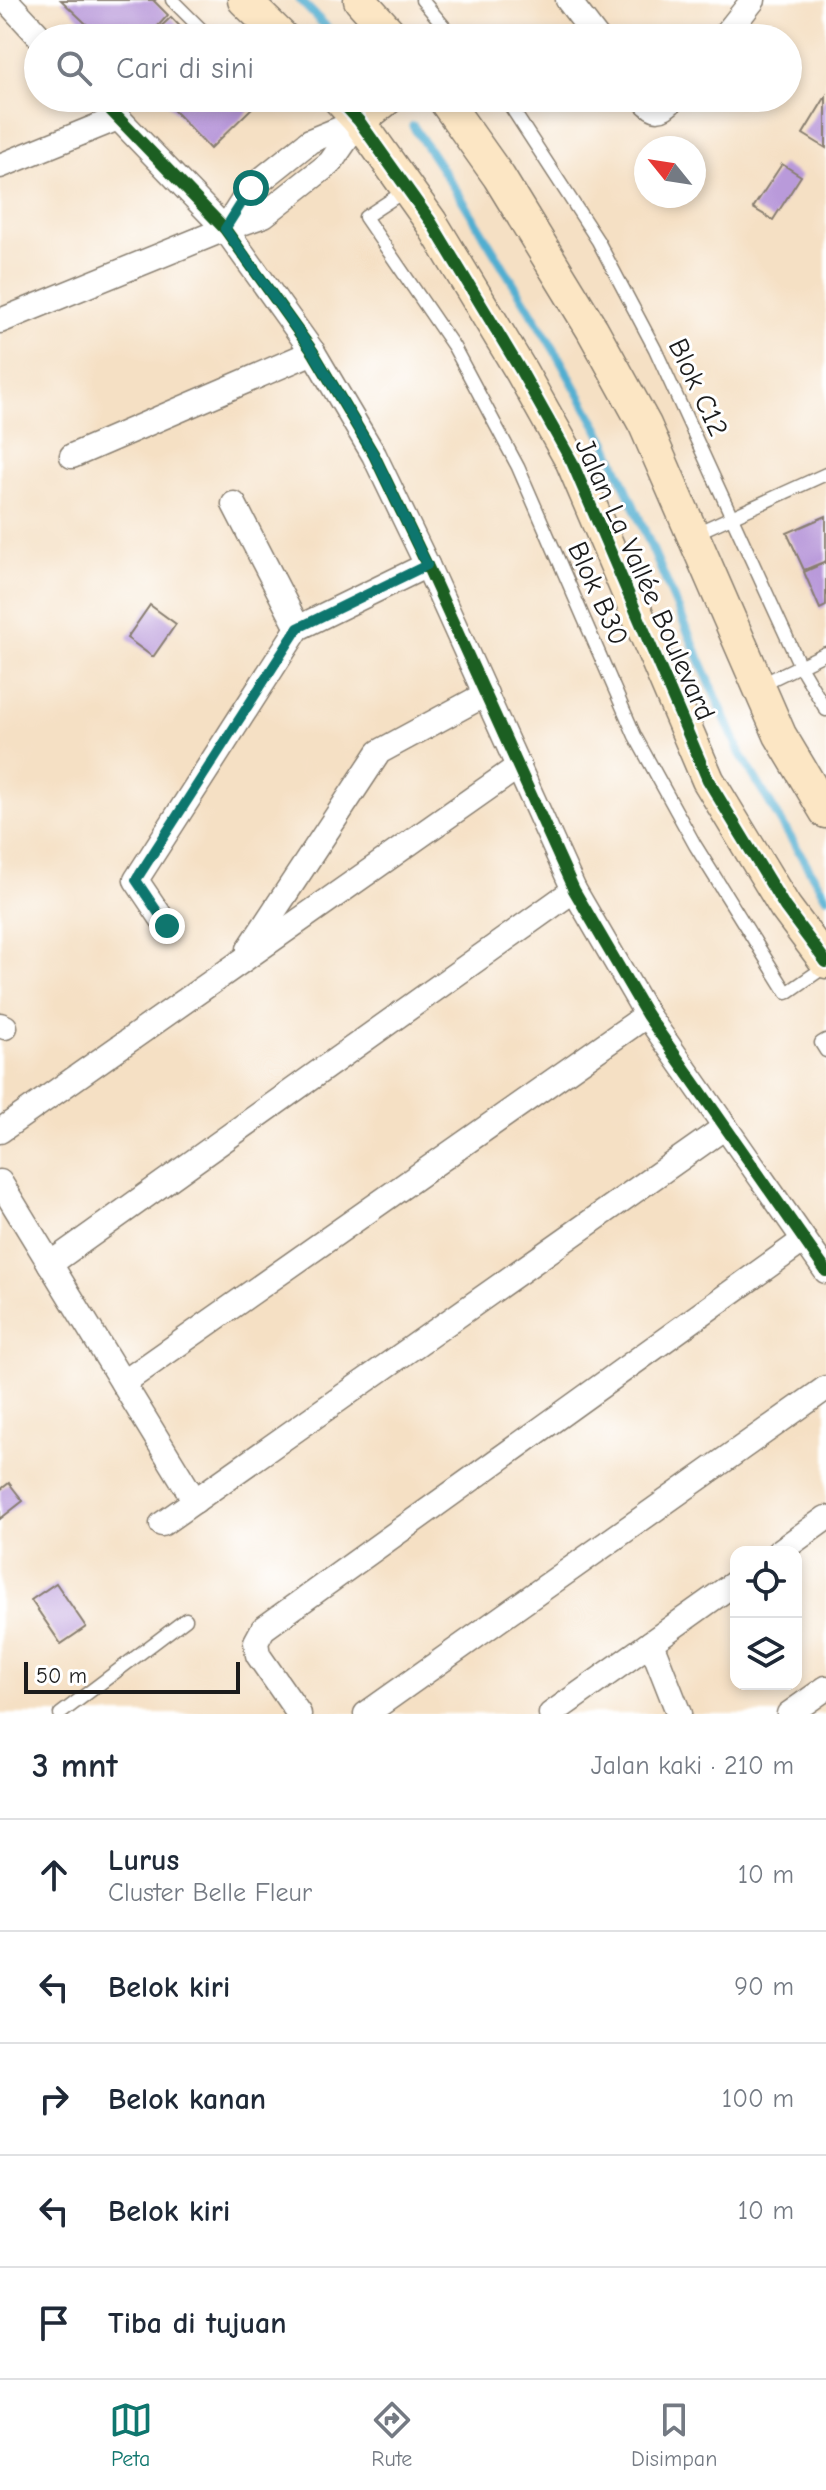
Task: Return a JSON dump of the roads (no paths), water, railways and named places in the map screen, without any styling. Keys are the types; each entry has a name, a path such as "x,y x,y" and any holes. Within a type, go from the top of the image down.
{"street":[{"path":"244,0 269,24"},
{"path":"360,0 381,24"},
{"path":"734,24 753,0"},
{"path":"573,2 588,24"},
{"path":"8,11 24,24"},
{"path":"112,112 225,229 313,352 374,455 574,890 647,1015 826,1271"},
{"path":"0,321 225,229 251,188 346,112"},
{"name":"Jalan La Vallée Boulevard","path":"349,112 431,222 572,462 708,780 785,907 826,964"},
{"name":"Jalan La Vallée Boulevard","path":"453,112 499,177 592,329 645,425 780,735 826,812"},
{"path":"0,166 118,118"},
{"path":"72,456 313,352"},
{"path":"234,504 298,628"},
{"path":"167,926 136,880 298,628 427,565"},
{"path":"242,961 379,752 486,694"},
{"path":"0,1131 519,766"},
{"path":"50,1264 574,890"},
{"path":"123,1383 647,1015"},
{"path":"162,1524 725,1127"},
{"path":"0,1182 195,1501"},
{"path":"298,1714 258,1655 256,1642 263,1629 804,1240"},
{"path":"366,1714 826,1388"},
{"path":"787,1546 826,1518"},
{"path":"551,1714 730,1586"},
{"path":"651,1643 679,1714"},
{"path":"789,1714 826,1688"}],"lane":[{"path":"172,0 196,24"},
{"path":"422,0 442,24"},
{"name":"Blok C12","path":"514,112 598,241 655,349 800,666 826,710"},
{"name":"Blok B30","path":"407,189 365,217 454,347 518,467 635,736 695,845 787,993 826,964"},
{"path":"692,535 826,474"},
{"path":"758,686 826,653"},
{"path":"60,1714 186,1619"}],"waterway":[{"path":"300,0 323,24"},
{"path":"413,126 555,351 607,444 740,753 826,897"}]}
